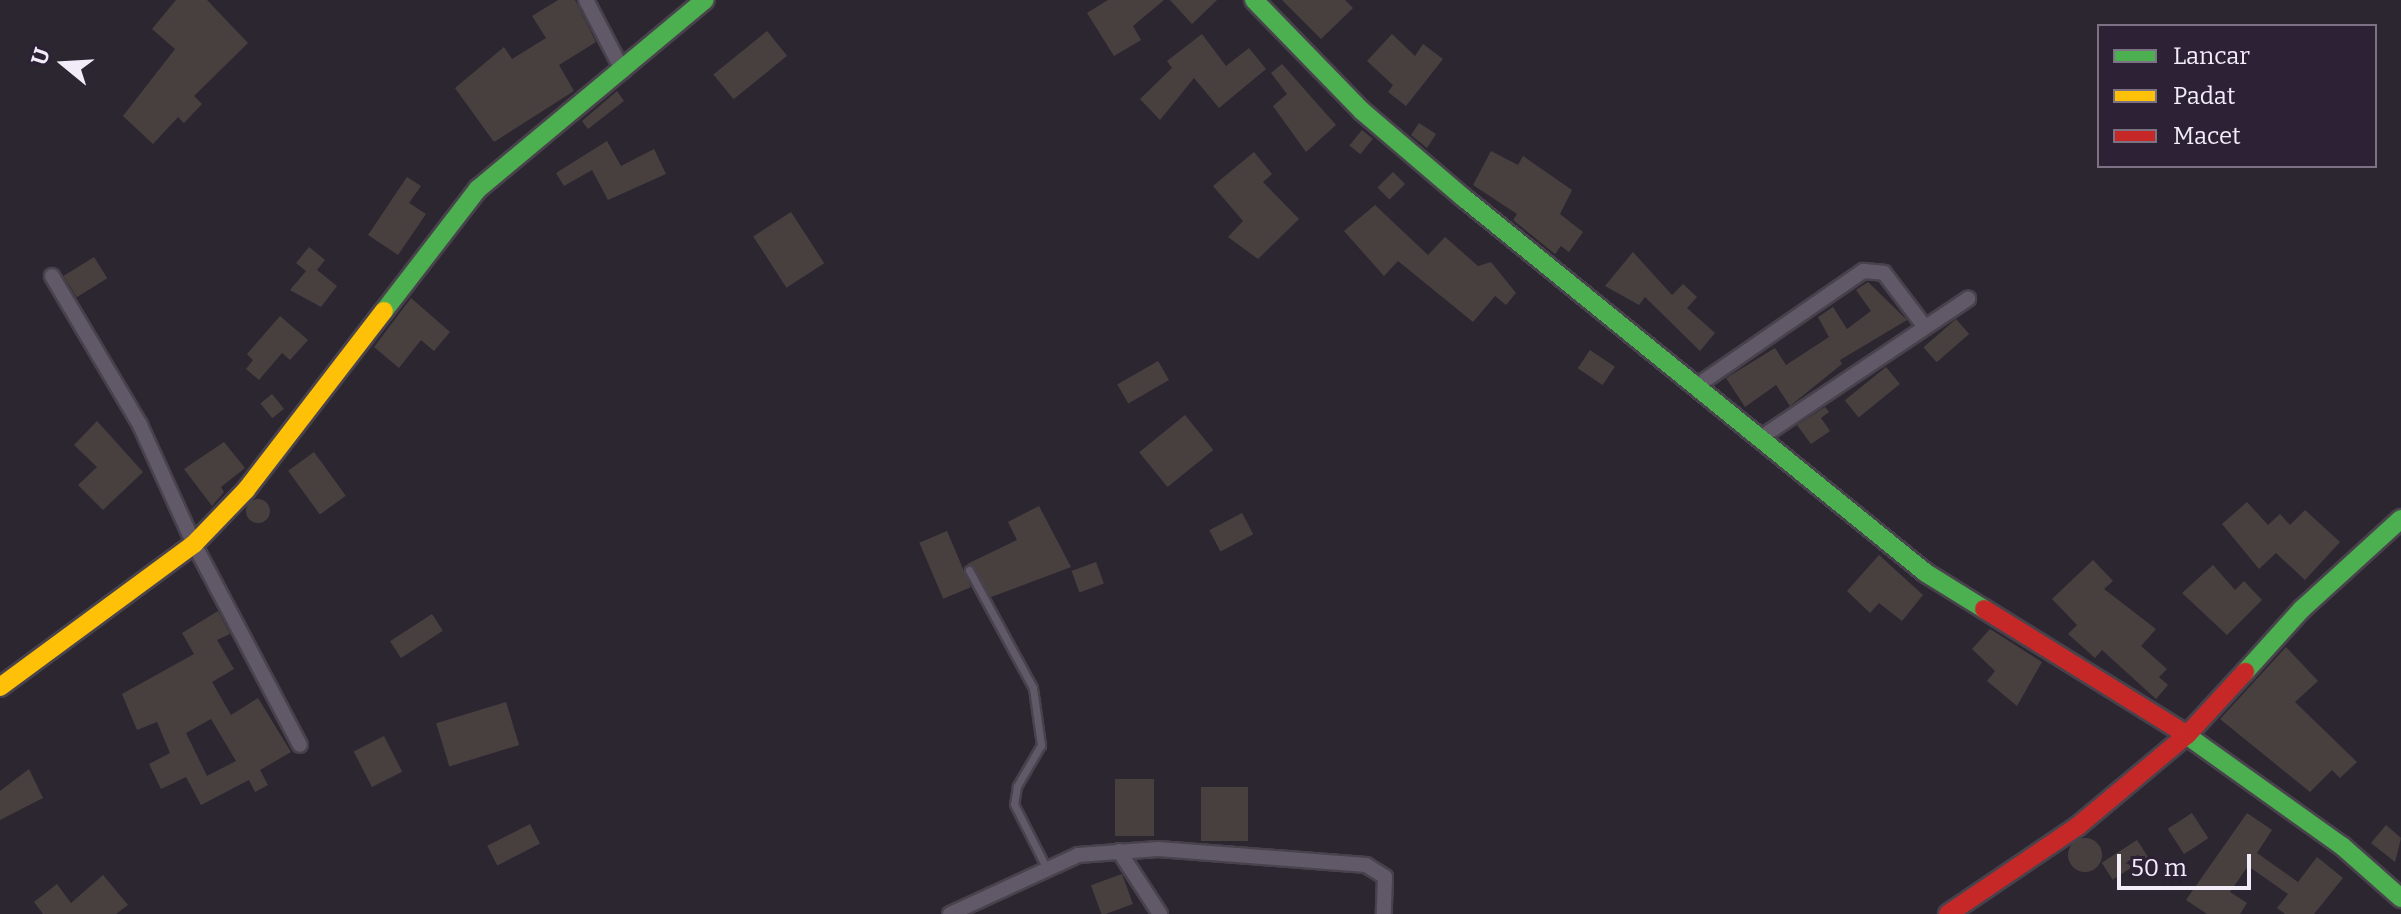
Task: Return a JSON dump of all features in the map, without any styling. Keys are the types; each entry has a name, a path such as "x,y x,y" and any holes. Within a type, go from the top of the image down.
{"street":[{"path":"586,0 623,71"},
{"path":"0,687 194,544 246,490 478,189 705,0"},
{"path":"1254,0 1362,111 1617,329 1698,385 1763,436 1926,573 2187,735 2342,846 2401,898"},
{"path":"1698,385 1863,271 1884,273 1925,327"},
{"path":"52,276 140,425 194,544 300,745"},
{"path":"1763,436 1968,299"},
{"path":"1948,914 2078,826 2187,735 2302,609 2401,519"},
{"path":"1119,851 1160,914"},
{"path":"950,914 1078,855 1119,851 1366,865 1385,877 1384,914"}],"lane":[{"path":"969,570 1033,688 1041,745 1017,786 1014,804 1047,869"}],"building":[{"path":"176,0 207,0 248,43 194,96 202,104 184,123 178,117 153,144 123,116 175,49 152,29"},
{"path":"558,0 575,0 596,42 559,65 574,91 494,142 455,88 504,47 512,59 546,38 532,16"},
{"path":"1108,0 1164,0 1133,26 1141,40 1114,56 1087,13"},
{"path":"1170,0 1217,0 1192,24"},
{"path":"1282,0 1345,0 1353,8 1321,39"},
{"path":"767,31 787,56 734,99 713,74"},
{"path":"1202,34 1226,66 1249,48 1266,69 1219,108 1194,78 1160,120 1140,99 1172,68 1167,61"},
{"path":"1392,34 1415,56 1423,44 1443,59 1406,106 1388,92 1393,85 1367,61"},
{"path":"1282,64 1336,125 1306,152 1273,106 1287,94 1271,73"},
{"path":"617,91 624,101 588,129 582,121"},
{"path":"1419,123 1436,134 1427,148 1411,135"},
{"path":"1362,130 1373,139 1360,154 1349,146"},
{"path":"607,141 621,166 654,149 666,174 608,200 592,170 564,186 556,173"},
{"path":"1491,151 1518,165 1523,156 1572,190 1560,214 1583,232 1569,252 1561,246 1555,254 1513,220 1517,214 1473,185"},
{"path":"1254,152 1272,174 1263,182 1299,219 1258,259 1228,237 1243,221 1213,186"},
{"path":"1393,172 1405,184 1389,200 1377,188"},
{"path":"407,177 421,186 409,203 426,214 398,255 368,235"},
{"path":"1375,205 1428,255 1445,237 1478,266 1491,262 1516,293 1506,305 1495,296 1473,322 1398,261 1384,276 1344,231"},
{"path":"791,212 824,263 786,288 753,237"},
{"path":"309,247 325,260 317,270 337,286 321,307 290,290 306,271 296,263"},
{"path":"1633,252 1672,295 1683,284 1697,297 1687,308 1715,333 1700,351 1645,297 1639,305 1605,286"},
{"path":"94,257 107,278 77,297 63,276"},
{"path":"1868,282 1907,320 1840,360 1842,364 1790,406 1776,385 1745,407 1726,378 1775,348 1786,365 1829,337 1818,317 1833,307 1847,329 1871,311 1856,290"},
{"path":"411,298 450,332 434,351 421,340 399,368 374,347"},
{"path":"280,316 308,340 290,360 282,353 259,380 246,369 253,360 247,354"},
{"path":"1956,319 1969,334 1937,362 1924,347"},
{"path":"1590,350 1615,367 1603,385 1578,368"},
{"path":"1158,361 1169,380 1128,404 1117,384"},
{"path":"1886,367 1900,384 1859,417 1845,400"},
{"path":"272,394 284,409 272,418 260,403"},
{"path":"1825,407 1829,412 1821,418 1830,431 1811,444 1797,425"},
{"path":"1185,415 1213,450 1167,487 1139,452"},
{"path":"97,421 143,472 103,510 78,485 97,467 74,445"},
{"path":"224,442 245,468 221,487 224,492 212,506 184,469"},
{"path":"314,452 346,496 320,514 288,471"},
{"path":"258,499 266,503 270,511 266,519 258,523 250,519 246,511 250,503"},
{"path":"2247,502 2268,525 2280,514 2290,525 2305,510 2340,542 2305,580 2276,553 2259,569 2222,524"},
{"path":"1039,506 1071,567 991,597 967,564 1017,540 1008,522"},
{"path":"1242,513 1253,534 1221,552 1209,530"},
{"path":"947,531 971,587 943,599 919,543"},
{"path":"1879,555 1923,595 1902,621 1879,603 1870,613 1847,591"},
{"path":"2093,560 2113,581 2104,589 2156,629 2141,646 2167,669 2159,677 2168,685 2156,699 2102,650 2095,658 2068,634 2077,625 2052,599"},
{"path":"1096,562 1104,584 1079,593 1072,571"},
{"path":"2213,565 2235,590 2244,581 2262,600 2227,635 2182,593"},
{"path":"218,611 230,634 217,640 234,669 212,682 231,715 258,698 291,752 260,770 268,785 255,792 249,780 201,805 186,777 161,789 149,764 170,753 157,722 137,730 122,694 194,654 182,633","holes":["211,719 236,761 207,776 186,733"]},
{"path":"432,614 443,631 401,658 390,641"},
{"path":"1990,629 2042,662 2017,706 1987,681 1995,671 1972,649"},
{"path":"2286,647 2318,681 2295,702 2357,762 2340,778 2332,770 2310,792 2220,719"},
{"path":"506,702 519,745 449,766 436,723"},
{"path":"384,736 402,772 372,787 354,751"},
{"path":"29,769 43,798 0,820 0,791"},
{"path":"1115,779 1154,779 1154,836 1115,836"},
{"path":"1201,787 1248,787 1248,841 1201,841"},
{"path":"2192,813 2208,838 2184,854 2168,829"},
{"path":"2247,813 2272,830 2257,853 2298,882 2317,857 2343,878 2314,914 2285,914 2277,908 2288,894 2248,866 2230,892 2247,903 2240,914 2207,914 2186,900"},
{"path":"530,824 540,844 497,865 487,846"},
{"path":"2386,825 2401,838 2395,862 2371,843"},
{"path":"2085,838 2097,843 2102,855 2097,867 2085,872 2073,867 2068,855 2073,843"},
{"path":"2137,840 2148,857 2113,880 2102,863"},
{"path":"1122,874 1133,904 1101,914 1091,885"},
{"path":"103,875 128,905 116,914 43,914 34,902 57,884 71,903"}],"traffic: fast":[{"path":"384,311 478,189 705,0"},
{"path":"1254,0 1362,111 1464,198 1926,573 1984,609"},
{"path":"2245,672 2302,609 2401,519"},
{"path":"2182,732 2342,846 2401,898"}],"traffic: slow":[{"path":"0,687 194,544 246,490 384,311"}],"traffic: jam":[{"path":"1984,609 2182,732"},
{"path":"1948,914 2078,826 2187,735 2245,672"}]}
